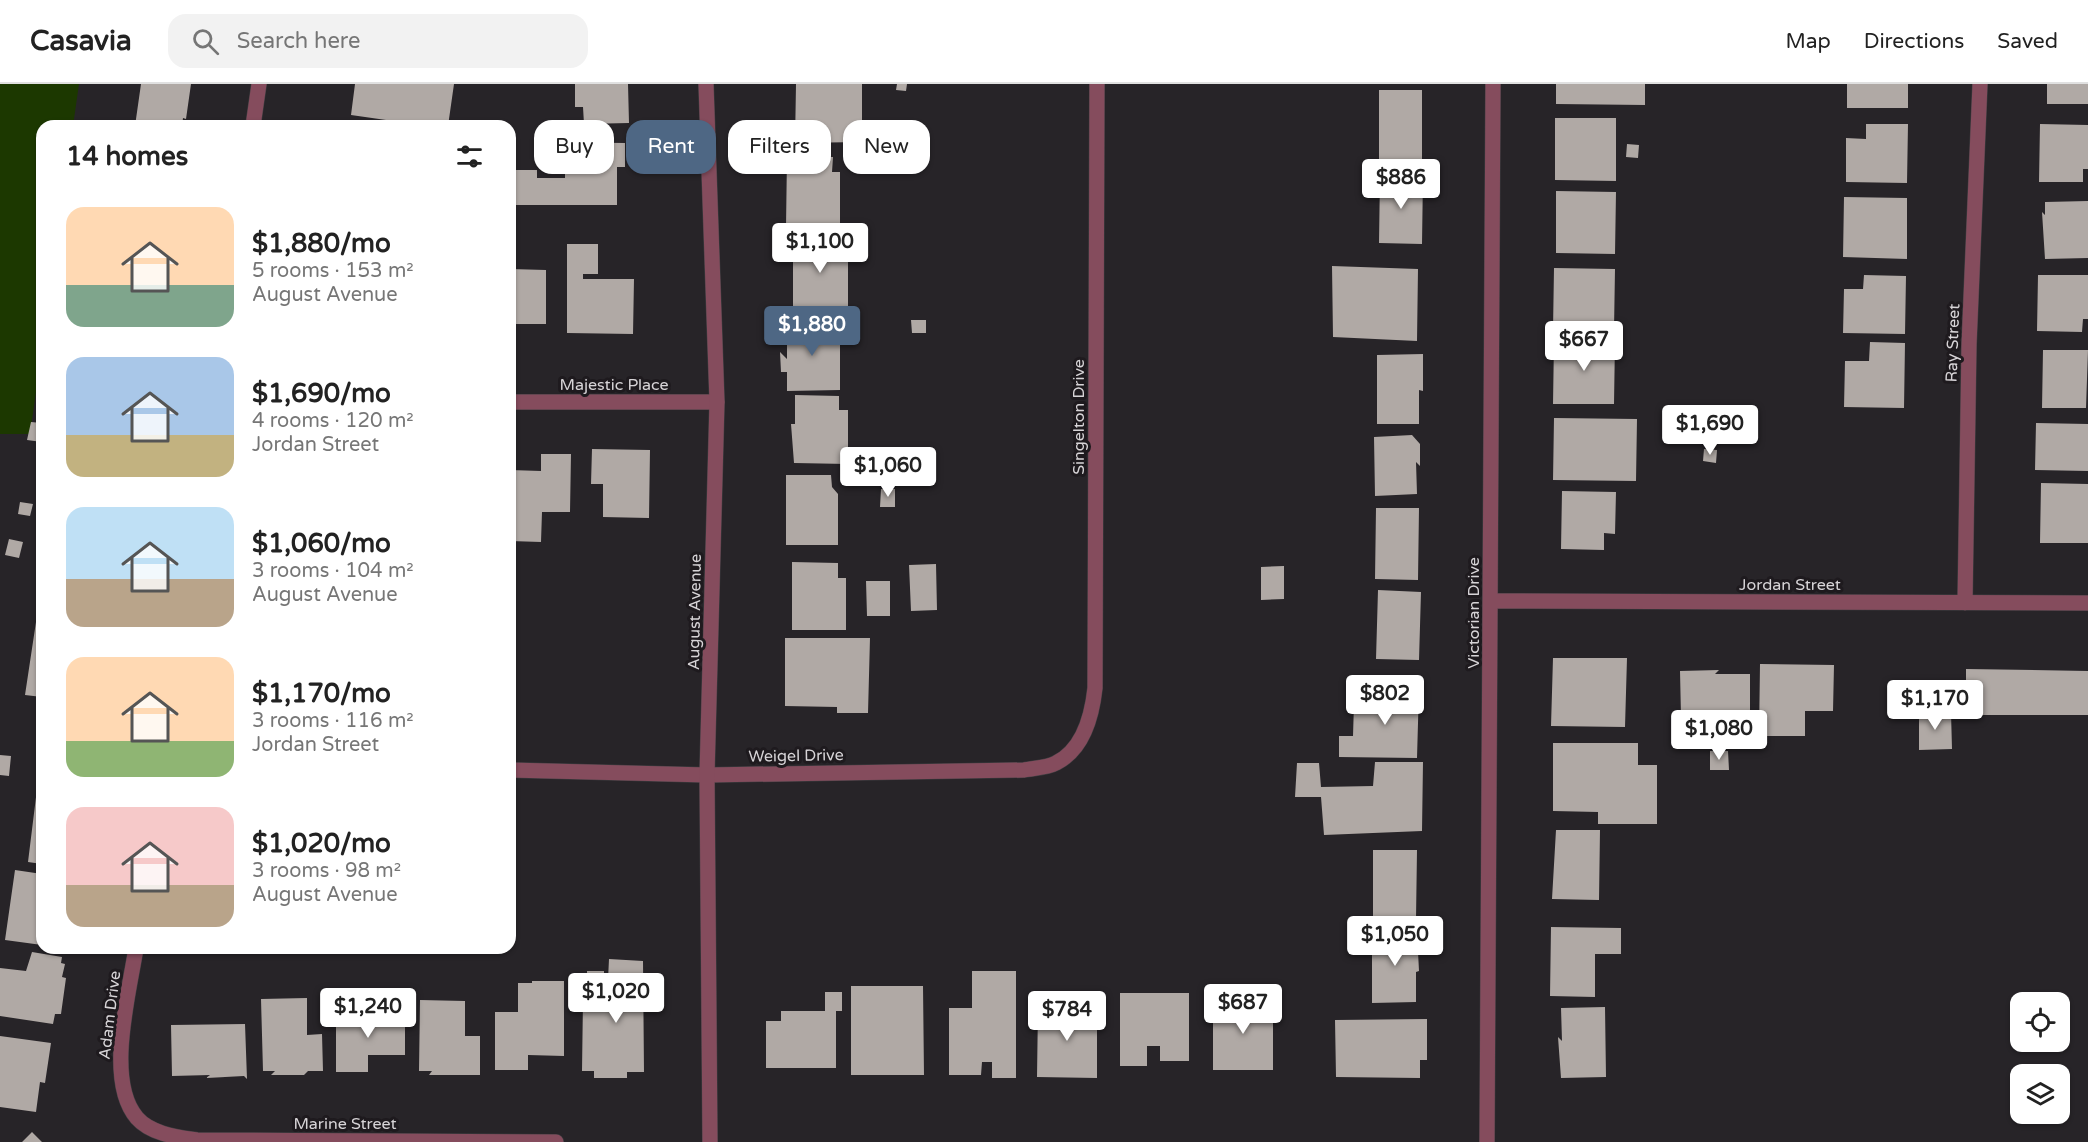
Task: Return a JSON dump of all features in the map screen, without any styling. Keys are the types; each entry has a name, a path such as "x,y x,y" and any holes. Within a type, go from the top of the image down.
{"street":[{"path":"254,120 259,84"},
{"name":"August Avenue","path":"706,84 717,402 707,775 710,1142"},
{"name":"Singelton Drive","path":"1077,746 1092,714 1095,688 1097,84"},
{"name":"Victorian Drive","path":"1487,1142 1493,84"},
{"name":"Ray Street","path":"1965,603 1969,345 1980,84"},
{"name":"Majestic Place","path":"516,402 717,402"},
{"name":"Jordan Street","path":"1491,601 2088,603"},
{"name":"Weigel Drive","path":"516,770 707,775 1024,770 1055,764 1077,746"},
{"name":"Adam Drive","path":"135,954 119,1065 125,1098 138,1120"},
{"name":"Marine Street","path":"138,1120 164,1134 197,1140 556,1142"}],"green space":[{"path":"0,84 79,84 74,120 36,120 36,392 30,434 0,434"}],"building":[{"path":"141,84 191,84 186,119 136,120"},
{"path":"355,84 454,84 449,120 386,120 351,115"},
{"path":"575,84 628,84 629,120 626,120 626,123 614,123 614,120 584,120 583,107 575,107"},
{"path":"796,84 862,84 862,120 843,120 843,142 831,142 831,120 795,120"},
{"path":"897,84 907,84 906,91 896,90"},
{"path":"1556,84 1645,84 1645,105 1556,104"},
{"path":"1847,84 1908,84 1908,108 1847,108"},
{"path":"2047,84 2088,84 2088,104 2047,104"},
{"path":"1379,90 1422,90 1422,159 1379,159"},
{"path":"1555,118 1616,118 1616,181 1555,180"},
{"path":"1866,124 1908,124 1907,183 1846,182 1846,138 1866,139"},
{"path":"2040,124 2088,125 2088,169 2083,169 2083,182 2039,182"},
{"path":"614,143 625,143 625,167 617,167 617,205 516,205 516,170 534,170 537,178 565,178 565,174 614,174"},
{"path":"1627,144 1639,145 1638,158 1626,157"},
{"path":"831,157 833,157 832,172 840,172 840,227 786,227 787,174 831,174"},
{"path":"1380,175 1423,176 1422,244 1379,243"},
{"path":"1556,191 1616,192 1615,254 1556,253"},
{"path":"1844,197 1907,198 1907,259 1843,257"},
{"path":"2088,201 2088,258 2045,259 2042,212 2045,215 2045,202"},
{"path":"793,241 848,241 848,308 793,308"},
{"path":"567,244 598,244 598,274 583,274 583,279 634,279 633,334 567,333"},
{"path":"1332,266 1418,269 1417,341 1333,337"},
{"path":"1554,268 1615,269 1614,330 1553,330"},
{"path":"516,269 546,270 546,324 516,324"},
{"path":"1864,275 1906,276 1905,334 1843,333 1844,289 1863,289"},
{"path":"2038,275 2088,275 2088,319 2083,319 2082,332 2037,331"},
{"path":"911,320 926,320 926,333 912,333"},
{"path":"787,321 831,321 831,337 840,337 840,390 787,391 787,372 781,372 780,352 787,359"},
{"path":"1554,341 1615,341 1614,404 1553,404"},
{"path":"1870,342 1905,343 1904,408 1844,407 1845,361 1869,361"},
{"path":"2043,350 2088,350 2086,408 2042,408"},
{"path":"1423,354 1423,391 1419,390 1419,424 1377,424 1377,355"},
{"path":"795,395 839,396 839,410 848,410 848,464 794,463 791,424 795,424"},
{"path":"1554,418 1637,419 1636,481 1553,480"},
{"path":"31,422 36,422 36,441 27,440"},
{"path":"2036,423 2088,424 2088,471 2035,470"},
{"path":"1412,435 1420,444 1420,466 1416,462 1417,494 1375,496 1374,437"},
{"path":"592,449 650,450 649,518 603,517 603,484 591,484"},
{"path":"1704,449 1717,450 1716,463 1703,461"},
{"path":"541,454 571,454 570,512 542,512 541,542 516,541 516,470 541,471"},
{"path":"786,475 831,475 832,487 838,494 838,545 786,545"},
{"path":"2041,483 2088,484 2088,543 2040,543"},
{"path":"881,489 895,489 895,507 880,507"},
{"path":"1562,491 1616,492 1615,534 1604,533 1604,550 1561,549"},
{"path":"20,502 33,504 30,516 18,514"},
{"path":"1376,508 1419,508 1418,580 1375,579"},
{"path":"9,539 23,542 19,558 5,555"},
{"path":"792,562 838,563 838,578 846,578 846,630 792,630"},
{"path":"936,564 937,610 911,611 909,565"},
{"path":"1284,566 1284,599 1261,600 1261,567"},
{"path":"866,581 890,581 890,616 867,616"},
{"path":"1378,590 1421,592 1419,660 1376,659"},
{"path":"36,622 36,696 25,695"},
{"path":"785,638 870,638 868,713 837,713 837,707 785,706"},
{"path":"1553,658 1627,658 1625,727 1551,726"},
{"path":"1760,664 1834,665 1833,711 1805,711 1805,736 1759,736"},
{"path":"1966,669 2088,671 2088,715 1966,715"},
{"path":"1719,670 1715,674 1750,674 1750,716 1681,717 1680,671"},
{"path":"1377,687 1419,688 1417,758 1339,757 1339,736 1353,736 1354,703 1376,705"},
{"path":"1919,712 1951,712 1952,749 1919,750"},
{"path":"1553,743 1638,743 1638,765 1657,765 1657,824 1598,824 1598,812 1553,811"},
{"path":"1710,751 1728,751 1729,770 1710,770"},
{"path":"0,755 11,756 9,776 0,775"},
{"path":"1375,762 1423,762 1422,831 1324,835 1321,797 1295,797 1297,763 1319,763 1321,787 1373,786"},
{"path":"36,797 36,863 28,862"},
{"path":"1556,830 1600,830 1599,900 1552,899"},
{"path":"1373,850 1417,850 1416,919 1373,918"},
{"path":"15,870 36,873 36,944 5,940"},
{"path":"1551,927 1621,928 1621,954 1595,954 1595,997 1550,996"},
{"path":"1417,932 1419,971 1416,972 1416,1002 1372,1003 1372,933"},
{"path":"32,952 62,957 61,963 65,964 62,977 66,978 61,1014 55,1014 53,1024 0,1016 0,968 26,971"},
{"path":"609,959 643,961 644,1072 627,1072 627,1078 594,1078 594,1071 582,1071 583,999 607,1000"},
{"path":"587,971 604,971 604,986 587,984"},
{"path":"972,971 1016,971 1016,1078 992,1078 992,1062 982,1062 981,1075 949,1075 949,1008 972,1008"},
{"path":"532,981 564,981 564,1056 528,1055 528,1070 495,1070 495,1012 518,1012 518,983 532,983"},
{"path":"851,986 923,986 924,1075 851,1075"},
{"path":"825,992 842,992 842,1011 836,1011 836,1068 766,1068 766,1021 781,1021 781,1011 825,1011"},
{"path":"1120,993 1189,993 1189,1061 1160,1061 1160,1046 1147,1046 1147,1066 1120,1066"},
{"path":"307,998 307,1035 322,1034 323,1071 308,1071 304,1075 271,1075 275,1071 263,1071 261,999"},
{"path":"420,1000 465,1001 465,1036 480,1036 480,1075 429,1075 432,1071 419,1071"},
{"path":"1213,1000 1273,1000 1273,1070 1213,1070"},
{"path":"1038,1007 1097,1007 1097,1078 1037,1077"},
{"path":"1605,1007 1606,1077 1561,1078 1558,1037 1562,1041 1561,1008"},
{"path":"336,1013 405,1013 405,1055 368,1055 368,1072 336,1072"},
{"path":"1427,1019 1427,1060 1420,1060 1420,1078 1336,1077 1335,1020"},
{"path":"245,1024 247,1079 244,1076 206,1078 210,1075 172,1076 171,1025"},
{"path":"0,1036 51,1043 45,1083 40,1082 36,1112 0,1107"},
{"path":"32,1132 42,1142 22,1142"}]}
